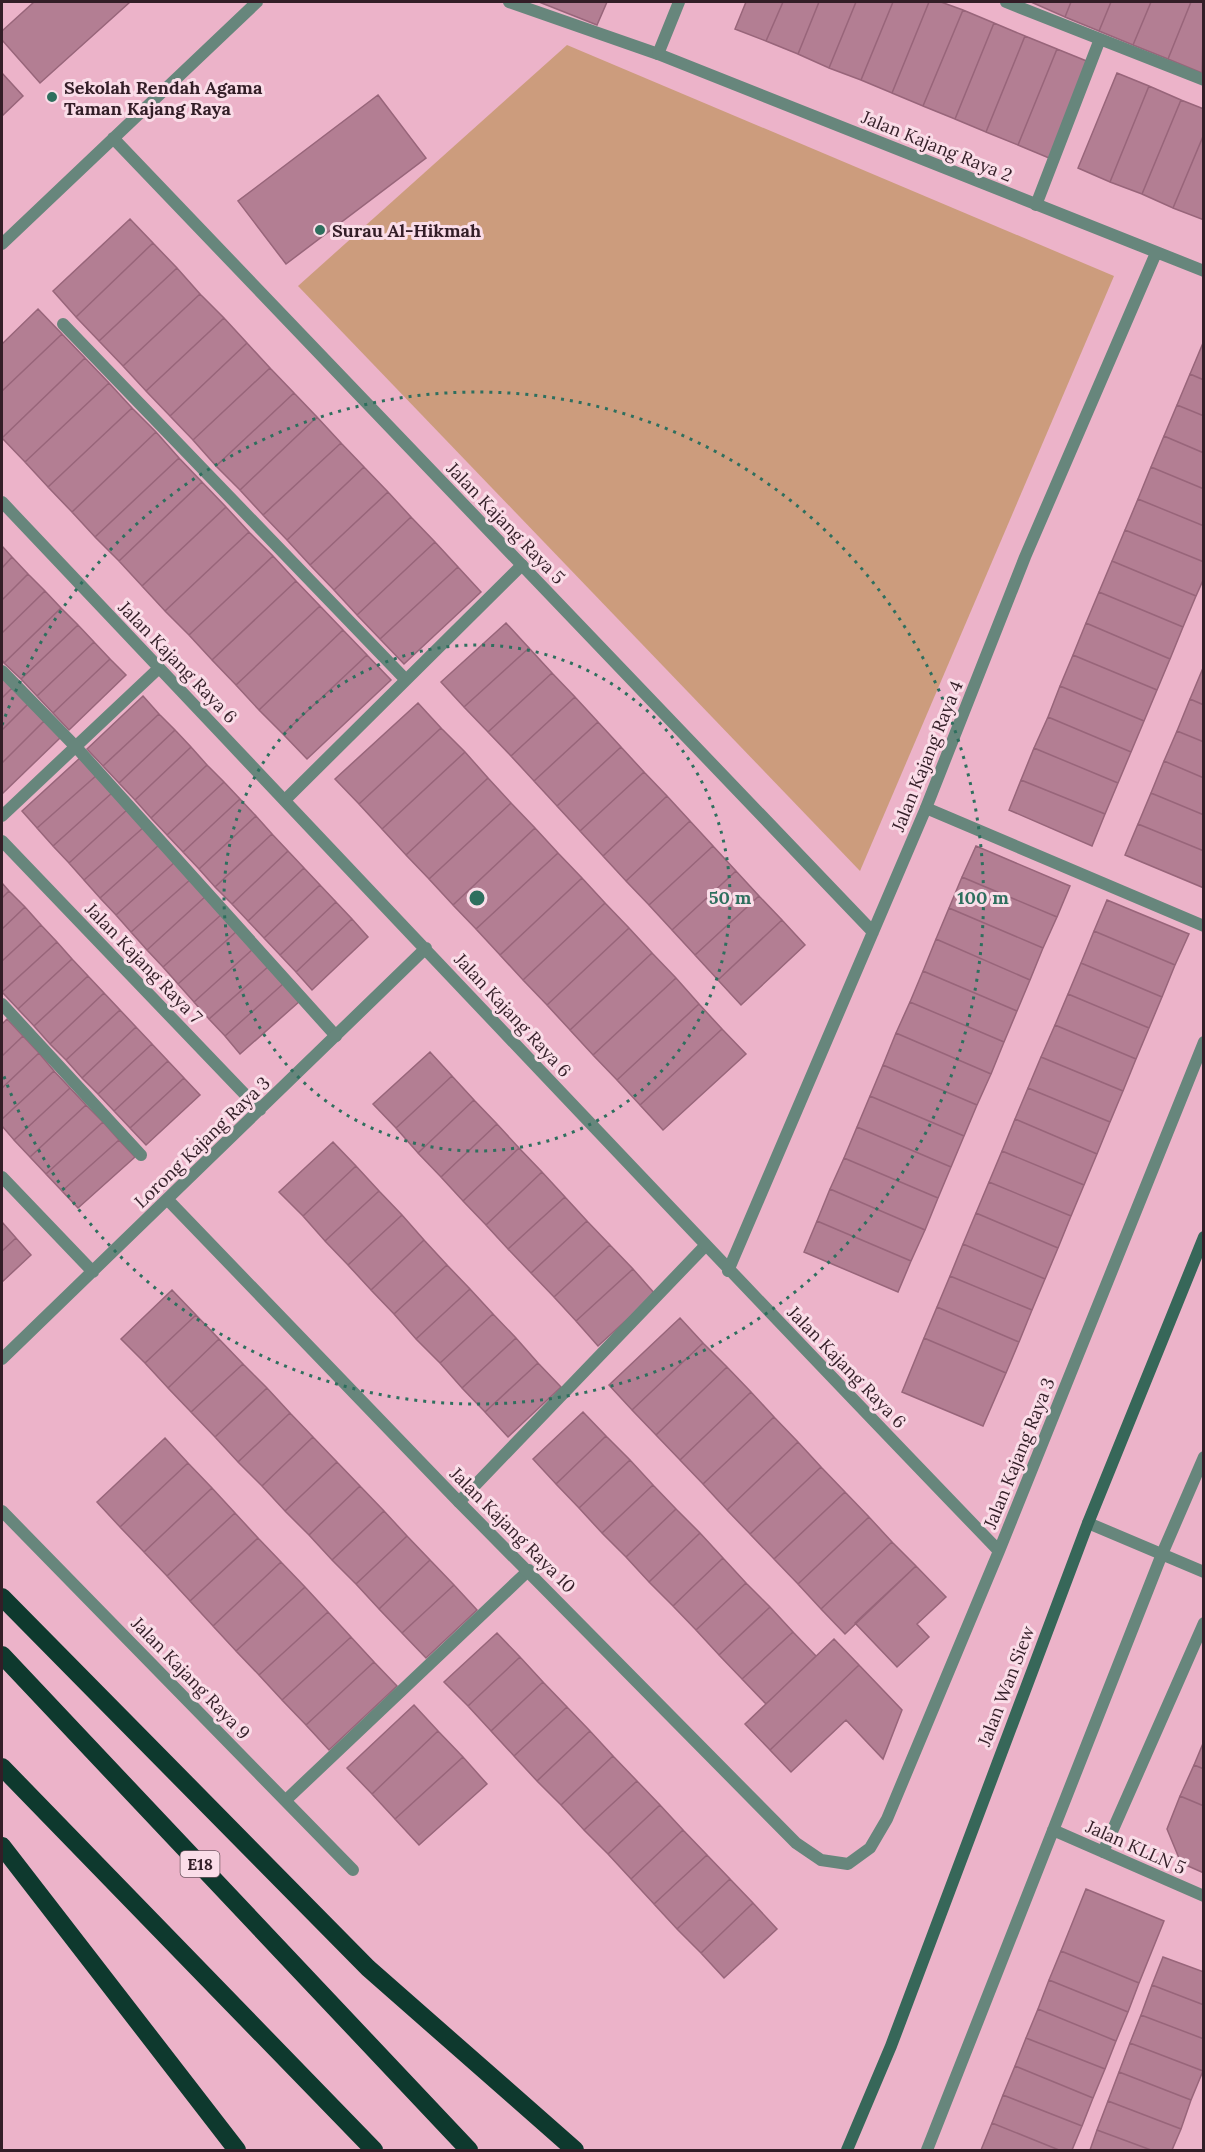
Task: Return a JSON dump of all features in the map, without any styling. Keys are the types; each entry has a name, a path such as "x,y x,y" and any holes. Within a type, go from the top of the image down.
{"highway":[{"path":"2,1597 368,1968 575,2151"},
{"name":"E18","path":"2,1655 469,2151"},
{"path":"2,1767 374,2151"},
{"path":"2,1846 237,2151"}],"street":[{"path":"2,244 257,2"},
{"name":"Jalan Kajang Raya 2","path":"509,2 658,54 1203,271"},
{"path":"658,54 679,2"},
{"path":"1006,2 1203,80"},
{"path":"1036,205 1100,39"},
{"name":"Jalan Kajang Raya 5","path":"113,138 873,932"},
{"name":"Jalan Kajang Raya 4","path":"728,1271 926,808 1025,557 1156,253"},
{"path":"63,324 406,680"},
{"name":"Jalan Kajang Raya 6","path":"2,502 426,948 728,1271 999,1551"},
{"path":"285,800 522,565"},
{"path":"2,816 159,668"},
{"path":"2,671 76,747 336,1036"},
{"path":"926,808 1203,926"},
{"name":"Jalan Kajang Raya 7","path":"2,841 260,1110"},
{"name":"Lorong Kajang Raya 3","path":"2,1359 426,948"},
{"path":"2,1004 141,1155"},
{"name":"Jalan Kajang Raya 3","path":"848,1864 870,1848 887,1819 999,1551 1203,1042"},
{"path":"2,1177 93,1272"},
{"name":"Jalan Kajang Raya 10","path":"168,1200 459,1502 529,1570 796,1843 821,1860 848,1864"},
{"name":"Jalan Wan Siew","path":"847,2151 891,2046 1088,1523 1203,1237"},
{"path":"459,1502 705,1246"},
{"path":"927,2151 1162,1554 1203,1457"},
{"name":"Jalan Kajang Raya 9","path":"2,1510 354,1870"},
{"path":"1088,1523 1203,1572"},
{"path":"286,1800 529,1570"},
{"path":"1103,1852 1203,1623"},
{"name":"Jalan KLLN 5","path":"1053,1830 1203,1896"}],"shaded area":[{"path":"567,45 1114,276 860,871 298,286"}],"building":[{"path":"34,2 130,2 40,83 2,40 2,31"},
{"path":"539,2 607,2 597,25"},
{"path":"746,2 783,2 766,41 735,29"},
{"path":"783,2 819,2 798,54 766,41"},
{"path":"819,2 856,2 829,68 798,54"},
{"path":"856,2 893,2 861,80 829,68"},
{"path":"893,2 929,2 892,93 861,80"},
{"path":"929,2 941,2 963,10 923,106 892,93"},
{"path":"1031,2 1071,2 1065,17"},
{"path":"1071,2 1111,2 1099,31 1065,17"},
{"path":"1111,2 1151,2 1133,45 1099,31"},
{"path":"1151,2 1191,2 1168,59 1133,45"},
{"path":"1191,2 1204,2 1202,73 1168,59"},
{"path":"963,10 994,23 955,119 923,106"},
{"path":"994,23 1025,36 986,132 955,119"},
{"path":"1025,36 1057,49 1018,145 986,132"},
{"path":"1057,49 1089,62 1049,158 1018,145"},
{"path":"2,73 23,96 2,116"},
{"path":"1117,73 1149,86 1110,182 1078,168"},
{"path":"1149,86 1181,100 1142,194 1110,182"},
{"path":"378,95 426,158 286,264 238,201"},
{"path":"1181,100 1204,109 1204,134 1173,208 1142,194"},
{"path":"1204,134 1204,220 1173,208"},
{"path":"130,219 153,243 76,317 53,291"},
{"path":"153,243 177,268 99,341 76,317"},
{"path":"177,268 200,294 123,366 99,341"},
{"path":"200,294 224,318 146,391 123,366"},
{"path":"38,309 62,334 2,391 2,344"},
{"path":"224,318 247,343 170,416 146,391"},
{"path":"62,334 85,358 2,438 2,391"},
{"path":"247,343 270,368 193,440 170,416"},
{"path":"1204,343 1204,380 1190,374"},
{"path":"85,358 109,383 25,462 2,438"},
{"path":"270,368 294,393 216,466 193,440"},
{"path":"1190,374 1204,380 1204,416 1177,405"},
{"path":"109,383 132,408 48,487 25,462"},
{"path":"294,393 317,417 240,490 216,466"},
{"path":"1177,405 1204,416 1204,453 1164,436"},
{"path":"132,408 156,432 72,512 48,487"},
{"path":"317,417 341,443 263,515 240,490"},
{"path":"156,432 179,458 95,537 72,512"},
{"path":"1164,436 1204,453 1204,489 1151,467"},
{"path":"341,443 364,467 287,540 263,515"},
{"path":"179,458 202,482 119,561 95,537"},
{"path":"364,467 388,492 310,565 287,540"},
{"path":"1151,467 1204,489 1204,526 1138,499"},
{"path":"202,482 226,507 142,586 119,561"},
{"path":"388,492 411,517 334,590 310,565"},
{"path":"1138,499 1204,526 1204,562 1125,530"},
{"path":"226,507 249,532 165,611 142,586"},
{"path":"411,517 435,542 357,615 334,590"},
{"path":"1125,530 1204,562 1204,578 1196,596 1112,561"},
{"path":"249,532 273,556 189,635 165,611"},
{"path":"435,542 458,567 380,639 357,615"},
{"path":"2,546 12,557 2,568"},
{"path":"273,556 296,581 212,660 189,635"},
{"path":"12,557 28,574 2,600 2,568"},
{"path":"1112,561 1196,596 1183,627 1099,592"},
{"path":"458,567 481,592 404,664 380,639"},
{"path":"28,574 45,591 2,633 2,600"},
{"path":"296,581 320,606 236,685 212,660"},
{"path":"45,591 61,608 4,663 2,633"},
{"path":"1099,592 1183,627 1170,659 1086,623"},
{"path":"320,606 343,630 259,710 236,685"},
{"path":"61,608 78,625 21,679 4,663"},
{"path":"506,623 529,648 464,707 441,682"},
{"path":"1086,623 1170,659 1157,690 1073,655"},
{"path":"78,625 94,642 37,696 21,679"},
{"path":"343,630 367,655 283,734 259,710"},
{"path":"94,642 110,659 53,713 37,696"},
{"path":"529,648 552,673 488,732 464,707"},
{"path":"367,655 391,680 307,759 283,734"},
{"path":"1073,655 1157,690 1144,721 1060,686"},
{"path":"110,659 126,675 69,730 53,713"},
{"path":"1204,668 1204,705 1190,699"},
{"path":"552,673 575,697 511,756 488,732"},
{"path":"2,677 12,688 2,698"},
{"path":"1060,686 1144,721 1131,752 1048,717"},
{"path":"12,688 28,704 2,730 2,698"},
{"path":"143,696 159,714 103,766 87,749"},
{"path":"575,697 598,722 534,781 511,756"},
{"path":"1190,699 1204,705 1204,742 1177,731"},
{"path":"418,703 441,728 359,804 335,779"},
{"path":"28,704 44,721 2,763 2,730"},
{"path":"159,714 175,730 119,783 103,766"},
{"path":"1048,717 1131,752 1118,783 1034,748"},
{"path":"44,721 61,737 2,794 2,763"},
{"path":"598,722 621,747 557,806 534,781"},
{"path":"441,728 465,752 382,829 359,804"},
{"path":"175,730 191,747 135,800 119,783"},
{"path":"1177,731 1204,742 1204,778 1164,761"},
{"path":"191,747 207,765 151,818 135,800"},
{"path":"621,747 644,772 580,831 557,806"},
{"path":"1034,748 1118,783 1105,814 1021,780"},
{"path":"465,752 488,778 406,855 382,829"},
{"path":"81,757 97,775 37,828 22,811"},
{"path":"1164,761 1204,778 1204,815 1151,793"},
{"path":"207,765 224,782 167,835 151,818"},
{"path":"644,772 667,796 603,856 580,831"},
{"path":"97,775 113,792 53,846 37,828"},
{"path":"488,778 511,803 429,879 406,855"},
{"path":"1021,780 1105,814 1092,846 1009,810"},
{"path":"224,782 240,799 183,852 167,835"},
{"path":"113,792 128,809 69,863 53,846"},
{"path":"1151,793 1204,815 1204,851 1138,824"},
{"path":"667,796 690,821 626,881 603,856"},
{"path":"240,799 256,816 199,869 183,852"},
{"path":"511,803 535,828 453,905 429,879"},
{"path":"128,809 144,827 84,880 69,863"},
{"path":"256,816 272,834 215,887 199,869"},
{"path":"690,821 713,846 649,905 626,881"},
{"path":"1138,824 1204,851 1204,888 1125,855"},
{"path":"144,827 160,844 100,898 84,880"},
{"path":"535,828 558,853 476,929 453,905"},
{"path":"272,834 288,851 232,904 215,887"},
{"path":"160,844 175,862 116,915 100,898"},
{"path":"713,846 736,871 672,930 649,905"},
{"path":"976,846 1070,886 1057,917 962,877"},
{"path":"288,851 304,868 248,921 232,904"},
{"path":"558,853 582,878 500,955 476,929"},
{"path":"175,862 191,879 131,932 116,915"},
{"path":"304,868 320,885 264,938 248,921"},
{"path":"736,871 759,896 695,955 672,930"},
{"path":"962,877 1057,917 1043,948 949,908"},
{"path":"582,878 605,903 523,980 500,955"},
{"path":"191,879 206,896 147,950 131,932"},
{"path":"2,883 9,891 2,898"},
{"path":"320,885 336,902 280,955 264,938"},
{"path":"9,891 25,907 2,929 2,898"},
{"path":"206,896 222,914 163,967 147,950"},
{"path":"759,896 782,920 718,980 695,955"},
{"path":"1107,900 1189,934 1175,965 1094,931"},
{"path":"336,902 352,919 296,972 280,955"},
{"path":"605,903 629,928 547,1005 523,980"},
{"path":"25,907 41,925 2,961 2,929"},
{"path":"949,908 1043,948 1030,980 936,939"},
{"path":"222,914 237,931 178,984 163,967"},
{"path":"352,919 368,937 312,990 296,972"},
{"path":"782,920 805,945 741,1005 718,980"},
{"path":"41,925 57,942 2,992 2,961"},
{"path":"629,928 652,953 570,1030 547,1005"},
{"path":"237,931 253,949 194,1002 178,984"},
{"path":"1094,931 1175,965 1162,997 1081,963"},
{"path":"936,939 1030,980 1017,1011 923,971"},
{"path":"57,942 72,959 18,1009 2,992"},
{"path":"253,949 269,966 209,1019 194,1002"},
{"path":"652,953 676,978 593,1055 570,1030"},
{"path":"72,959 88,976 34,1026 18,1009"},
{"path":"1081,963 1162,997 1149,1028 1068,994"},
{"path":"269,966 284,983 225,1036 209,1019"},
{"path":"923,971 1017,1011 1004,1042 910,1002"},
{"path":"88,976 104,993 50,1044 34,1026"},
{"path":"676,978 699,1004 617,1080 593,1055"},
{"path":"284,983 300,1001 240,1054 225,1036"},
{"path":"104,993 120,1010 66,1060 50,1044"},
{"path":"1068,994 1149,1028 1136,1059 1055,1025"},
{"path":"910,1002 1004,1042 991,1074 896,1033"},
{"path":"699,1004 722,1029 640,1105 617,1080"},
{"path":"120,1010 136,1027 82,1078 66,1060"},
{"path":"7,1019 23,1036 2,1056 2,1024"},
{"path":"1055,1025 1136,1059 1123,1091 1041,1057"},
{"path":"136,1027 152,1044 98,1094 82,1078"},
{"path":"722,1029 746,1054 663,1130 640,1105"},
{"path":"896,1033 991,1074 977,1105 883,1065"},
{"path":"23,1036 39,1053 2,1088 2,1056"},
{"path":"152,1044 168,1061 114,1111 98,1094"},
{"path":"430,1052 452,1076 396,1128 373,1104"},
{"path":"39,1053 54,1071 2,1119 2,1088"},
{"path":"1041,1057 1123,1091 1110,1122 1028,1088"},
{"path":"168,1061 184,1078 130,1128 114,1111"},
{"path":"883,1065 977,1105 964,1136 870,1096"},
{"path":"54,1071 70,1088 14,1140 2,1126 2,1119"},
{"path":"452,1076 474,1100 418,1153 396,1128"},
{"path":"184,1078 200,1095 146,1145 130,1128"},
{"path":"70,1088 86,1105 30,1157 14,1140"},
{"path":"1028,1088 1110,1122 1097,1154 1015,1119"},
{"path":"870,1096 964,1136 951,1167 857,1127"},
{"path":"474,1100 497,1124 441,1177 418,1153"},
{"path":"86,1105 103,1122 46,1174 30,1157"},
{"path":"1015,1119 1097,1154 1084,1185 1002,1151"},
{"path":"103,1122 119,1140 62,1191 46,1174"},
{"path":"497,1124 519,1148 463,1201 441,1177"},
{"path":"857,1127 951,1167 938,1198 844,1158"},
{"path":"119,1140 135,1157 78,1208 62,1191"},
{"path":"333,1142 356,1166 303,1216 279,1192"},
{"path":"519,1148 542,1172 486,1225 463,1201"},
{"path":"1002,1151 1084,1185 1071,1216 989,1182"},
{"path":"844,1158 938,1198 925,1230 830,1189"},
{"path":"356,1166 379,1191 325,1241 303,1216"},
{"path":"542,1172 565,1197 508,1249 486,1225"},
{"path":"989,1182 1071,1216 1058,1248 976,1213"},
{"path":"830,1189 925,1230 911,1261 817,1221"},
{"path":"379,1191 402,1215 348,1265 325,1241"},
{"path":"565,1197 587,1221 531,1273 508,1249"},
{"path":"976,1213 1058,1248 1045,1279 963,1244"},
{"path":"402,1215 424,1240 371,1290 348,1265"},
{"path":"587,1221 610,1245 554,1297 531,1273"},
{"path":"817,1221 911,1261 898,1292 804,1252"},
{"path":"2,1222 16,1238 2,1251"},
{"path":"16,1238 31,1255 2,1282 2,1251"},
{"path":"424,1240 447,1265 394,1314 371,1290"},
{"path":"963,1244 1045,1279 1032,1310 950,1276"},
{"path":"610,1245 633,1269 576,1321 554,1297"},
{"path":"447,1265 470,1289 416,1339 394,1314"},
{"path":"633,1269 655,1294 598,1346 576,1321"},
{"path":"950,1276 1032,1310 1019,1342 937,1307"},
{"path":"470,1289 493,1314 440,1363 416,1339"},
{"path":"172,1290 196,1315 145,1363 121,1339"},
{"path":"937,1307 1019,1342 1006,1373 924,1338"},
{"path":"493,1314 516,1338 462,1388 440,1363"},
{"path":"196,1315 219,1339 168,1388 145,1363"},
{"path":"680,1318 703,1343 632,1410 609,1385"},
{"path":"516,1338 538,1363 485,1412 462,1388"},
{"path":"924,1338 1006,1373 983,1426 902,1392"},
{"path":"219,1339 243,1364 191,1412 168,1388"},
{"path":"703,1343 727,1367 656,1435 632,1410"},
{"path":"538,1363 561,1387 508,1437 485,1412"},
{"path":"243,1364 267,1388 215,1437 191,1412"},
{"path":"727,1367 751,1392 680,1460 656,1435"},
{"path":"267,1388 290,1413 238,1462 215,1437"},
{"path":"751,1392 774,1417 703,1484 680,1460"},
{"path":"583,1412 606,1436 556,1484 533,1459"},
{"path":"290,1413 313,1437 262,1486 238,1462"},
{"path":"774,1417 798,1442 727,1510 703,1484"},
{"path":"606,1436 630,1460 579,1508 556,1484"},
{"path":"313,1437 337,1462 285,1511 262,1486"},
{"path":"165,1438 188,1463 120,1527 97,1502"},
{"path":"798,1442 821,1467 750,1534 727,1510"},
{"path":"630,1460 653,1485 602,1533 579,1508"},
{"path":"337,1462 360,1486 309,1535 285,1511"},
{"path":"188,1463 212,1488 144,1552 120,1527"},
{"path":"821,1467 845,1492 774,1559 750,1534"},
{"path":"653,1485 676,1509 626,1557 602,1533"},
{"path":"360,1486 384,1511 332,1560 309,1535"},
{"path":"212,1488 235,1513 167,1576 144,1552"},
{"path":"845,1492 869,1517 798,1584 774,1559"},
{"path":"676,1509 700,1533 649,1582 626,1557"},
{"path":"384,1511 407,1536 356,1584 332,1560"},
{"path":"235,1513 258,1538 190,1601 167,1576"},
{"path":"869,1517 892,1542 821,1609 798,1584"},
{"path":"700,1533 723,1558 673,1606 649,1582"},
{"path":"407,1536 430,1560 379,1609 356,1584"},
{"path":"258,1538 281,1562 213,1626 190,1601"},
{"path":"892,1542 916,1566 845,1634 821,1609"},
{"path":"723,1558 746,1583 696,1630 673,1606"},
{"path":"430,1560 454,1585 402,1633 379,1609"},
{"path":"281,1562 305,1587 236,1651 213,1626"},
{"path":"916,1566 946,1597 917,1624 929,1637 897,1667 855,1623"},
{"path":"746,1583 770,1607 719,1655 696,1630"},
{"path":"454,1585 477,1610 426,1658 402,1633"},
{"path":"305,1587 328,1612 259,1675 236,1651"},
{"path":"770,1607 793,1632 742,1679 719,1655"},
{"path":"328,1612 351,1637 282,1700 259,1675"},
{"path":"793,1632 816,1656 766,1704 742,1679"},
{"path":"497,1633 520,1657 468,1706 444,1682"},
{"path":"351,1637 374,1662 306,1725 282,1700"},
{"path":"834,1639 859,1665 770,1750 745,1724"},
{"path":"520,1657 543,1682 491,1731 468,1706"},
{"path":"374,1662 397,1686 329,1750 306,1725"},
{"path":"859,1665 902,1710 883,1759 846,1720 791,1772 770,1750"},
{"path":"543,1682 567,1707 514,1756 491,1731"},
{"path":"414,1705 438,1731 372,1794 347,1768"},
{"path":"567,1707 590,1731 537,1781 514,1756"},
{"path":"438,1731 463,1757 395,1819 372,1794"},
{"path":"590,1731 613,1756 561,1805 537,1781"},
{"path":"1204,1741 1204,1769 1194,1765"},
{"path":"613,1756 637,1781 584,1830 561,1805"},
{"path":"463,1757 487,1784 419,1845 395,1819"},
{"path":"1194,1765 1204,1769 1204,1806 1180,1796"},
{"path":"637,1781 660,1805 608,1854 584,1830"},
{"path":"1180,1796 1204,1806 1204,1873 1181,1863 1167,1829"},
{"path":"660,1805 683,1830 631,1879 608,1854"},
{"path":"683,1830 707,1855 654,1904 631,1879"},
{"path":"707,1855 730,1879 677,1929 654,1904"},
{"path":"730,1879 753,1903 701,1953 677,1929"},
{"path":"1086,1889 1164,1921 1139,1983 1061,1951"},
{"path":"753,1903 777,1929 724,1978 701,1953"},
{"path":"1061,1951 1139,1983 1128,2012 1049,1980"},
{"path":"1163,1957 1204,1972 1204,2005 1152,1985"},
{"path":"1049,1980 1128,2012 1116,2041 1038,2009"},
{"path":"1152,1985 1204,2005 1204,2039 1141,2015"},
{"path":"1038,2009 1116,2041 1105,2069 1026,2038"},
{"path":"1141,2015 1204,2039 1203,2071 1130,2043"},
{"path":"1026,2038 1105,2069 1093,2098 1015,2066"},
{"path":"1130,2043 1203,2071 1191,2100 1119,2072"},
{"path":"1015,2066 1093,2098 1082,2126 1003,2095"},
{"path":"1119,2072 1191,2100 1181,2129 1108,2101"},
{"path":"1003,2095 1082,2126 1072,2150 1059,2150 992,2123"},
{"path":"1108,2101 1181,2129 1172,2150 1151,2150 1097,2130"},
{"path":"992,2123 1059,2150 981,2150"},
{"path":"1097,2130 1151,2150 1090,2150"}],"place":[{"name":"Sekolah Rendah Agama Taman Kajang Raya","path":"52,97"},
{"name":"Surau Al-Hikmah","path":"320,230"}]}
